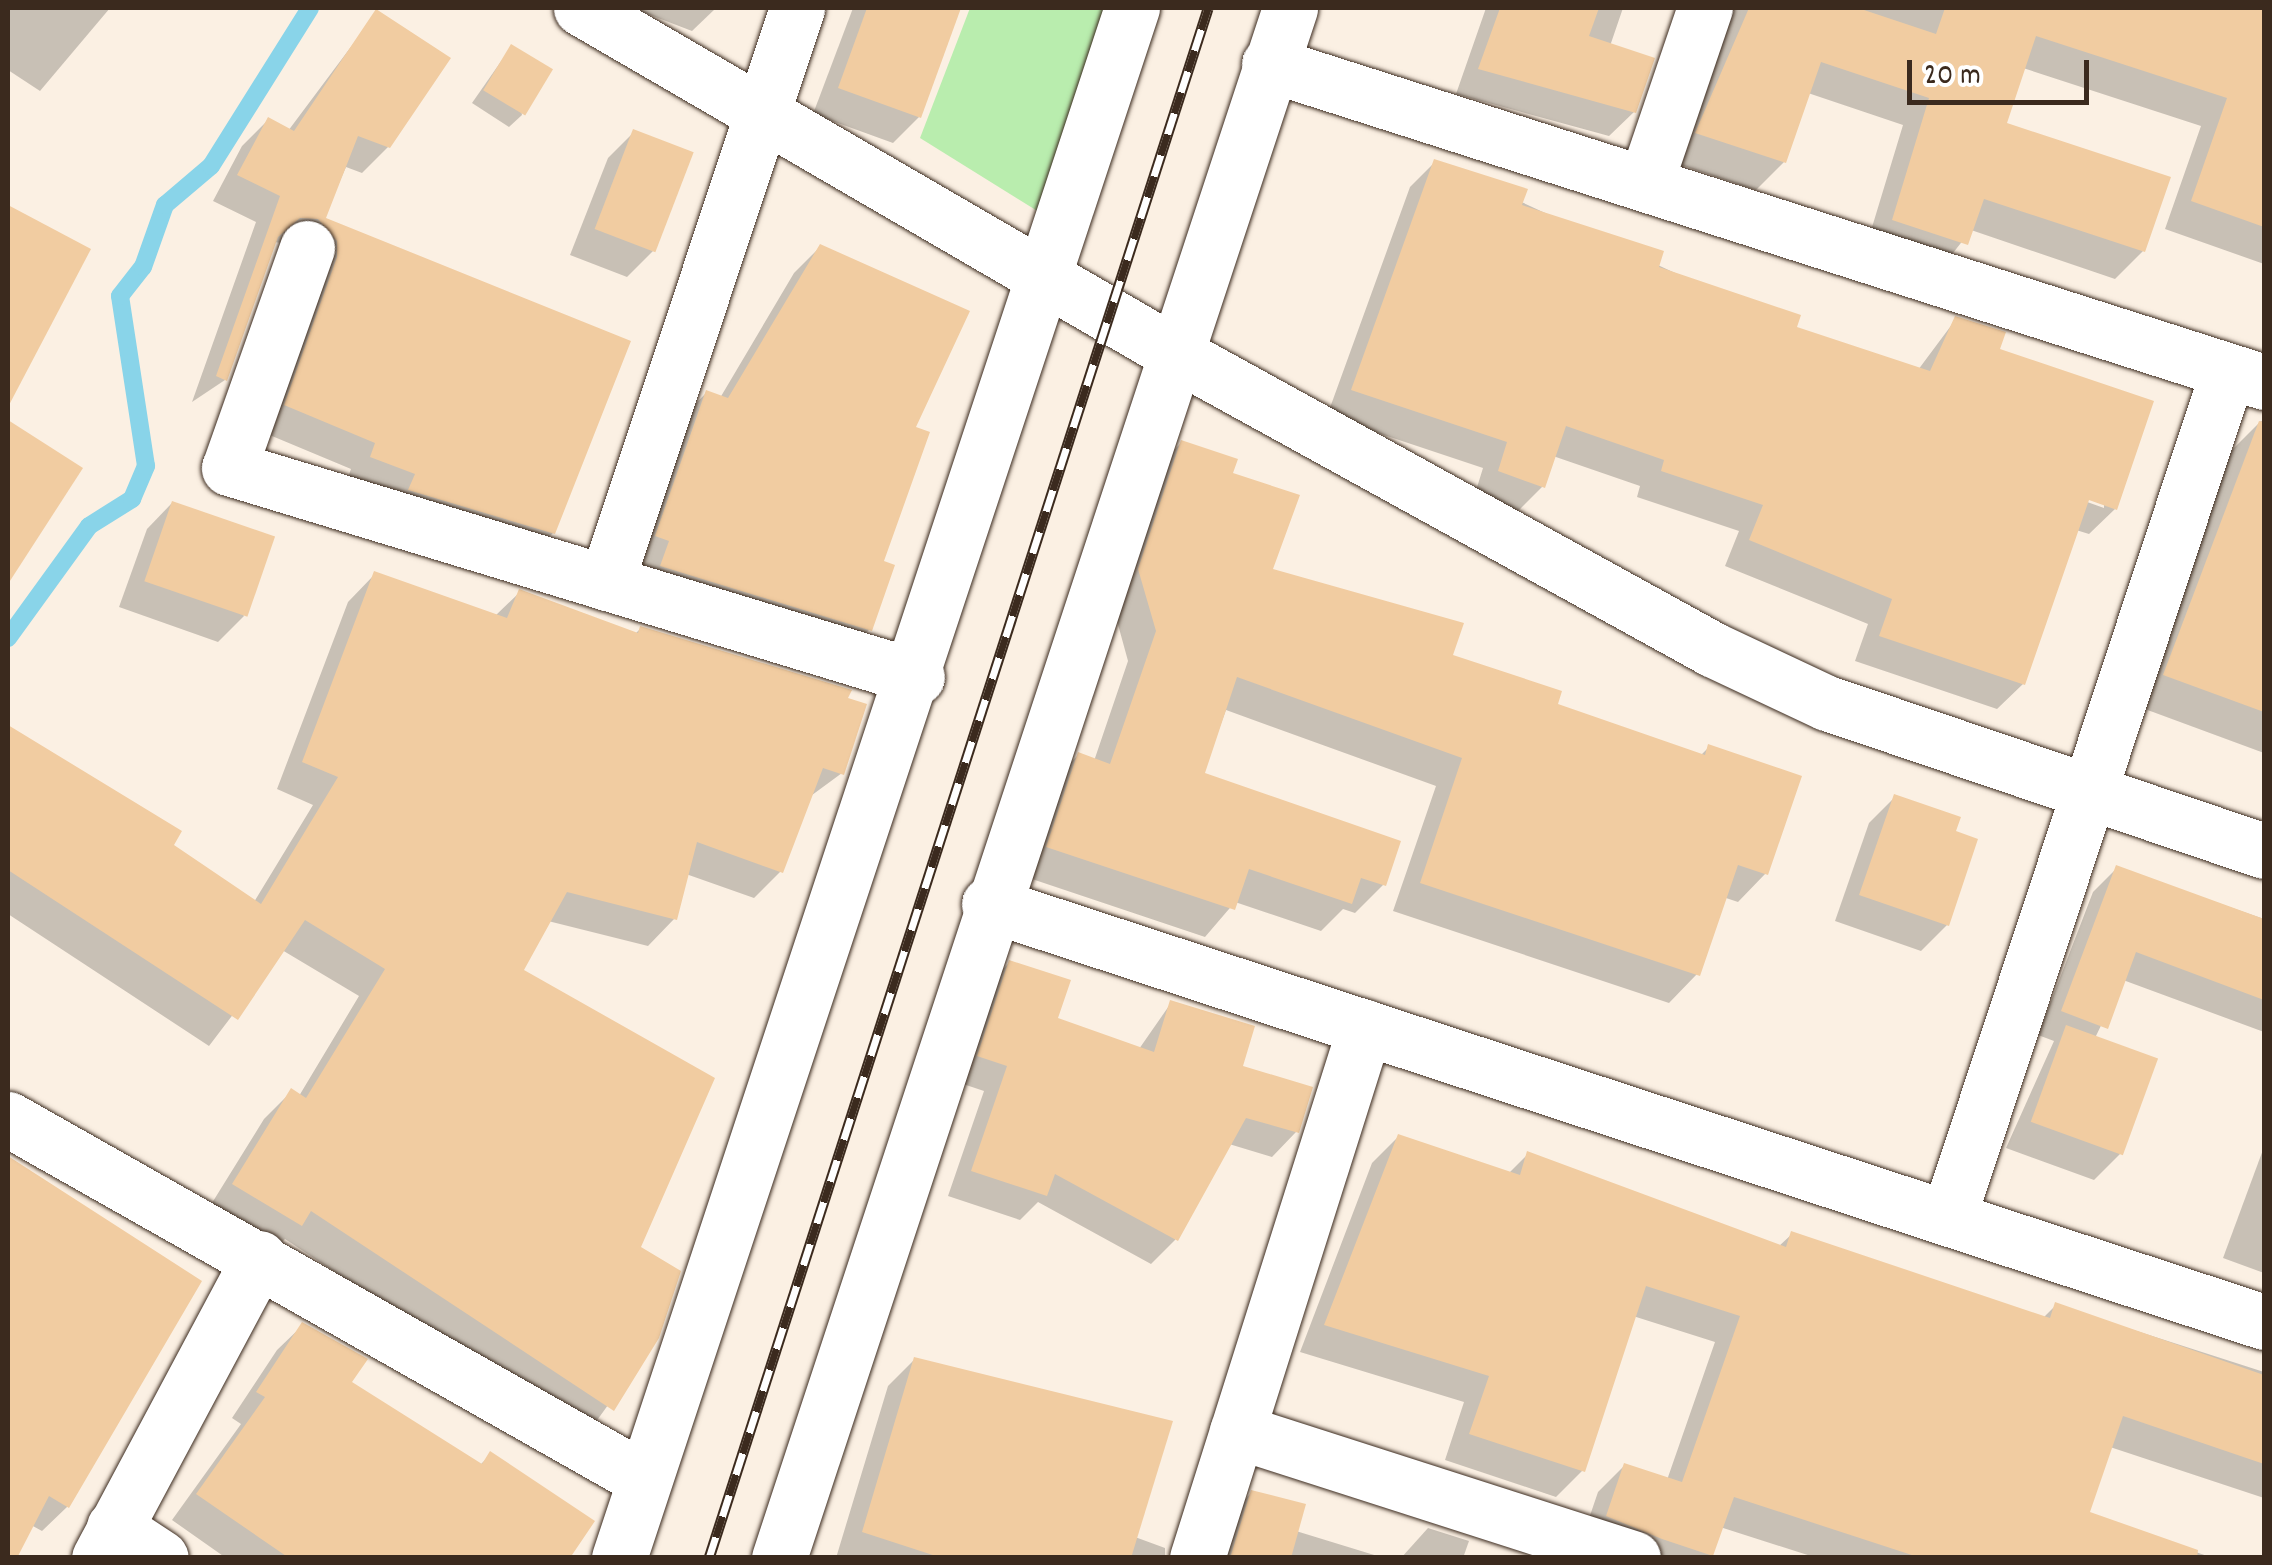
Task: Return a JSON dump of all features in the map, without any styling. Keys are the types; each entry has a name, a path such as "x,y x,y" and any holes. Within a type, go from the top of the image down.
{"street":[{"path":"581,8 1171,352 1712,649 1827,704 2264,851"},
{"path":"606,583 797,8"},
{"path":"618,1558 917,678 1043,274 1132,8"},
{"path":"779,1558 1171,352 1290,8"},
{"path":"1646,181 1705,8"},
{"path":"1269,64 1646,181 2246,376 2088,794 1948,1218"},
{"path":"307,248 229,468 917,678"},
{"path":"990,904 2264,1322"},
{"path":"1198,1558 1365,1028"},
{"path":"8,1118 644,1479"},
{"path":"161,1558 107,1542 259,1258"},
{"path":"1236,1431 1626,1556"}],"green space":[{"path":"970,8 1107,8 1039,212 920,138"}],"building":[{"path":"867,8 961,8 921,118 838,88"},
{"path":"1500,8 1599,8 1589,36 1655,58 1636,113 1478,69"},
{"path":"1749,8 1858,8 1936,34 1945,8 2264,8 2264,227 2191,201 2227,98 2036,36 2007,123 2171,177 2145,252 1984,199 1968,245 1892,220 1929,98 1821,62 1786,163 1695,133"},
{"path":"376,9 451,58 390,148 358,136 326,218 631,341 555,534 408,490 415,474 370,457 375,443 284,405 337,257 337,241 318,219 300,218 278,237 227,381 216,376 280,196 237,175 268,117 294,131"},
{"path":"511,44 553,69 525,116 483,90"},
{"path":"633,129 694,152 655,252 595,229"},
{"path":"1434,159 1528,189 1522,205 1664,251 1659,267 1801,315 1797,327 1930,371 1955,316 2006,332 2000,349 2154,401 2117,510 2089,500 2025,685 1879,636 1892,599 1749,540 1763,505 1661,471 1664,460 1566,426 1545,488 1498,471 1507,442 1351,390"},
{"path":"8,205 91,249 8,407"},
{"path":"820,244 970,311 916,427 930,432 884,561 895,565 872,631 660,566 669,541 655,536 706,390 728,398"},
{"path":"8,420 83,468 8,584"},
{"path":"2259,421 2264,422 2264,712 2163,675"},
{"path":"1181,440 1238,459 1233,473 1300,495 1273,569 1464,623 1453,655 1562,691 1558,704 1705,755 1708,744 1802,776 1768,875 1738,865 1700,976 1420,883 1462,758 1237,677 1205,773 1401,841 1386,886 1361,878 1352,904 1249,869 1235,910 1046,847 1078,752 1110,764 1156,631 1138,569"},
{"path":"172,501 275,536 247,617 144,581"},
{"path":"374,571 507,618 519,589 638,633 640,626 852,690 848,698 867,704 844,775 823,768 783,873 697,842 677,920 567,892 524,970 715,1078 641,1247 681,1271 659,1338 614,1411 311,1211 302,1226 232,1184 291,1088 306,1098 385,969 305,920 238,1020 8,870 8,725 182,831 174,845 261,904 338,777 302,762"},
{"path":"1894,794 1961,817 1956,831 1978,839 1949,926 1859,895"},
{"path":"2116,865 2264,919 2264,1000 2136,952 2108,1029 2061,1011"},
{"path":"1009,960 1071,980 1058,1018 1154,1052 1170,1000 1255,1026 1243,1066 1313,1087 1299,1133 1246,1118 1178,1241 1055,1174 1047,1196 971,1171 1007,1066 977,1056"},
{"path":"2066,1025 2158,1059 2123,1155 2031,1122"},
{"path":"1398,1134 1520,1175 1527,1151 1786,1247 1791,1231 2050,1318 2055,1302 2264,1375 2264,1464 2123,1416 2090,1512 2198,1550 2197,1558 1921,1558 1734,1497 1713,1556 1662,1539 1606,1516 1624,1463 1682,1482 1740,1316 1646,1286 1585,1472 1469,1434 1489,1376 1324,1325"},
{"path":"8,1156 202,1281 69,1508 49,1496 17,1558 8,1558"},
{"path":"302,1322 368,1359 352,1382 482,1464 490,1451 595,1521 570,1558 289,1558 196,1494 265,1397 256,1392"},
{"path":"914,1357 1173,1421 1131,1558 942,1558 862,1532"},
{"path":"1251,1490 1306,1504 1291,1558 1230,1558"}],"waterway":[{"path":"8,638 89,526 132,499 146,466 120,296 143,267 165,205 211,166 310,8"}],"railway":[{"path":"709,1558 1208,8"}]}
